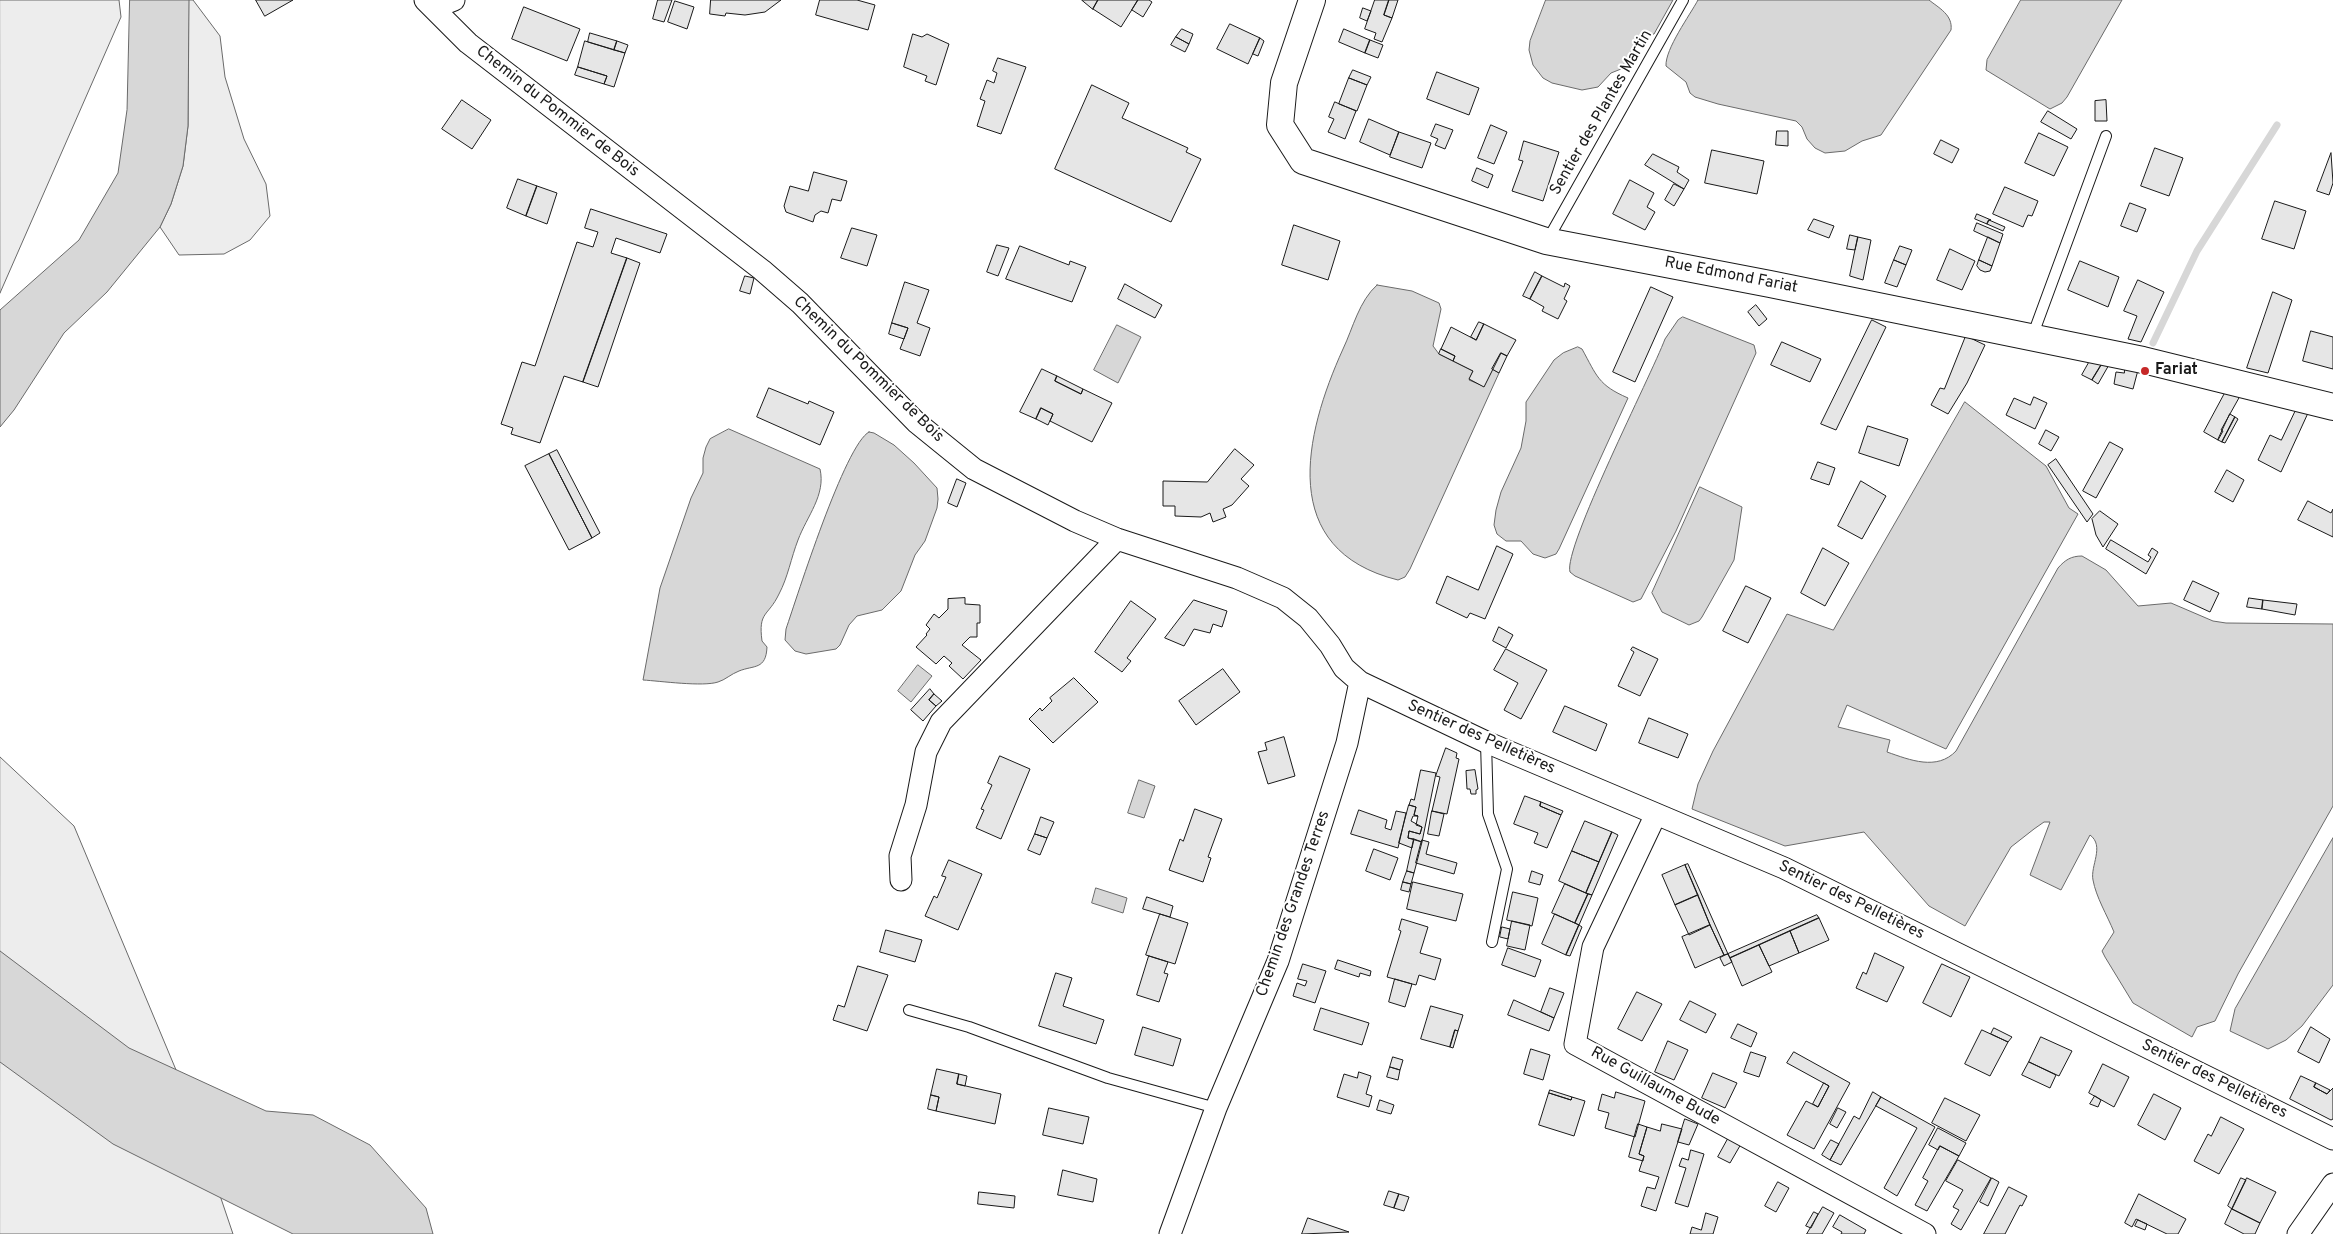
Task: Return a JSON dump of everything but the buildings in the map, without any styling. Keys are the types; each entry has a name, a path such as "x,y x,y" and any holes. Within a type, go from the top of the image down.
{"street":[{"path":"430,4 454,0"},
{"name":"Rue Edmond Fariat","path":"1312,0 1284,83 1280,125 1303,161 1546,241 1770,284 2176,368 2333,406"},
{"name":"Chemin du Pommier de Bois","path":"430,4 468,43 762,270 800,303 916,422 974,469 1117,539 1237,578 1283,598 1308,618 1330,645 1344,668 1360,682"},
{"path":"901,880 900,856 916,805 926,752 941,722 1117,539"},
{"name":"Sentier des Pelletières","path":"1360,682 1486,742 1784,868 2333,1139"},
{"name":"Chemin des Grandes Terres","path":"1170,1234 1216,1108 1278,961 1348,743 1360,682"},
{"name":"Rue Guillaume Bude","path":"1656,814 1592,947 1575,1044 1925,1234"},
{"path":"2298,1234 2333,1184"}],"lane":[{"name":"Sentier des Plantes Martin","path":"1546,241 1683,0"},
{"path":"2032,338 2106,136"},
{"path":"1486,742 1488,814 1507,869 1492,942"},
{"path":"909,1010 969,1027 1108,1078 1216,1108"}],"shaded area":[{"path":"0,0 119,0 121,17 0,293"},
{"path":"130,0 189,0 188,126 183,166 171,204 160,227 107,292 64,333 14,410 0,427 0,310 79,240 118,173 127,110"},
{"path":"189,0 193,0 220,36 225,77 244,139 266,184 270,216 250,240 224,254 179,255 160,227 171,204 183,166 188,126"},
{"path":"1546,0 1673,0 1654,34 1642,36 1638,39 1621,69 1611,73 1598,87 1582,90 1552,83 1543,78 1533,65 1529,50 1530,41"},
{"path":"1698,0 1929,0 1948,16 1951,30 1881,135 1862,141 1845,151 1825,153 1815,148 1796,121 1695,97 1690,93 1686,82 1666,66 1669,51"},
{"path":"2021,0 2122,0 2067,97 2062,103 2050,109 1986,70 1987,60"},
{"path":"1377,285 1412,291 1439,303 1441,309 1433,346 1439,354 1473,371 1469,380 1483,386 1492,369 1499,373 1410,569 1405,577 1398,580 1359,565 1333,543 1317,516 1310,486 1311,452 1318,417 1329,382 1357,315 1371,291"},
{"path":"1683,317 1754,345 1756,353 1676,531 1641,599 1633,602 1575,576 1570,572 1571,557 1593,497 1665,339 1678,320"},
{"path":"1117,325 1141,337 1118,383 1094,370"},
{"path":"1578,347 1582,349 1599,379 1610,389 1628,398 1559,549 1556,554 1545,558 1533,554 1521,541 1506,541 1497,534 1494,525 1496,510 1501,492 1521,448 1526,421 1526,402 1554,360 1563,353"},
{"path":"1965,402 2046,466 2069,508 2078,514 1946,749 1847,705 1838,727 1890,740 1887,752 1905,758 1932,762 1949,757 1956,751 2058,568 2066,561 2075,557 2082,556 2106,570 2138,606 2171,603 2213,621 2226,623 2333,624 2333,806 2238,974 2215,1021 2197,1027 2192,1037 2133,1003 2105,957 2102,951 2114,932 2094,886 2093,874 2097,850 2094,840 2090,835 2061,890 2030,875 2050,822 2044,822 2034,829 2011,847 1965,926 1929,906 1864,832 1785,846 1692,809 1698,784 1713,751 1787,614 1833,630"},
{"path":"729,429 820,469 820,488 815,505 798,540 782,588 761,624 762,641 767,647 764,660 758,665 739,671 718,682 692,684 643,680 660,588 691,498 703,473 703,458 706,447 710,439"},
{"path":"869,432 894,445 937,488 937,508 925,541 915,555 901,591 882,610 857,616 849,625 840,645 836,649 806,654 795,651 785,640 786,629 800,586 847,463 859,443"},
{"path":"1700,487 1742,507 1734,560 1702,617 1699,621 1689,625 1662,612 1652,593"},
{"path":"918,665 932,676 911,702 898,691"},
{"path":"0,757 74,826 184,1089 233,1234 0,1234"},
{"path":"1139,780 1155,786 1144,818 1128,813"},
{"path":"2333,838 2333,985 2302,1026 2286,1040 2268,1049 2230,1031 2235,1009"},
{"path":"1096,888 1127,898 1123,913 1092,903"},
{"path":"0,951 129,1048 266,1111 313,1115 370,1145 426,1208 433,1234 293,1234 113,1144 0,1062"}],"waterway":[{"path":"2153,343 2197,251 2277,125"}],"place":[{"name":"Fariat","path":"2145,371"}]}
